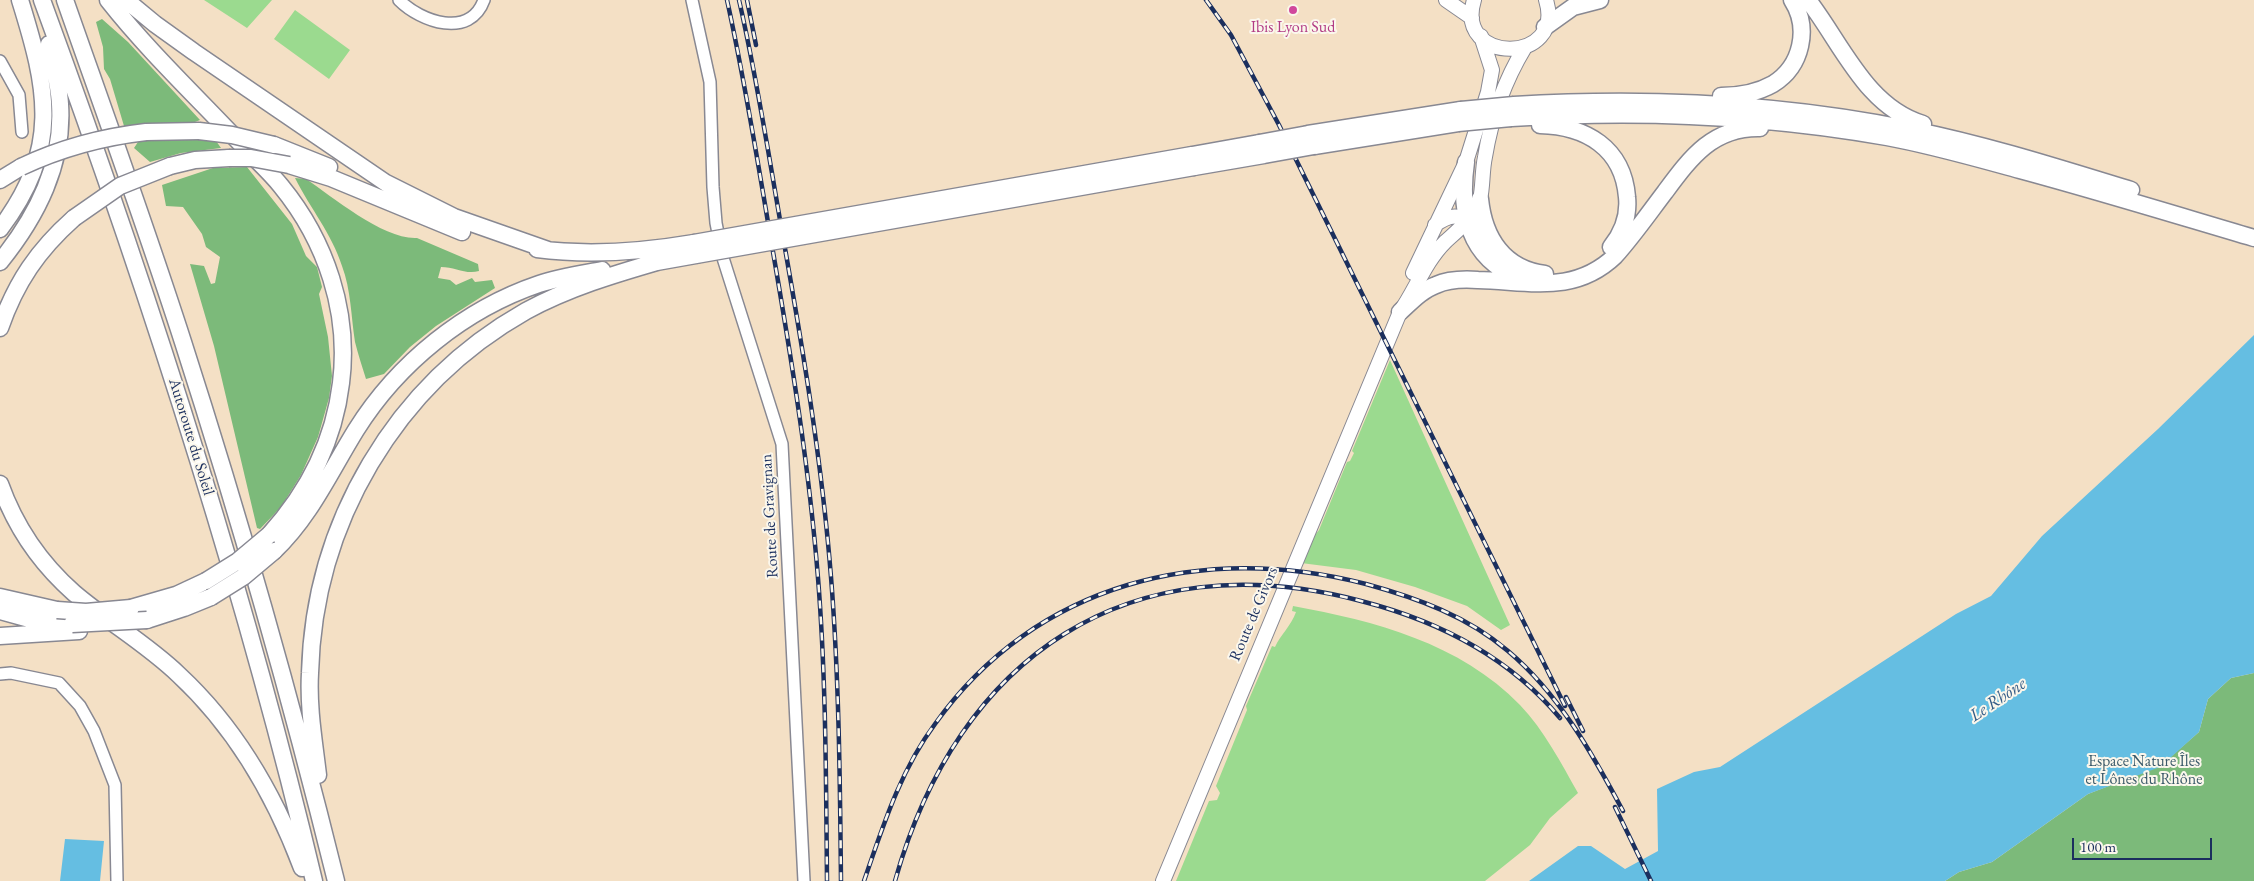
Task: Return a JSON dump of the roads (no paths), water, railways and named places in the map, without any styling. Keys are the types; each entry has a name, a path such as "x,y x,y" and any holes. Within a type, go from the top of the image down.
{"highway":[{"path":"0,229 28,184 44,132 44,97 41,78 20,0"},
{"path":"0,262 19,238 36,210 52,173 59,146 60,103 40,0"},
{"name":"Autoroute du Soleil","path":"40,0 86,120 154,322 215,515 265,690 314,881"},
{"name":"Autoroute du Soleil","path":"65,0 180,332 228,487 275,649 336,881"},
{"path":"0,636 147,620 184,608 269,535 292,508 311,478 326,445 337,410 342,374 343,347 340,319 333,283 312,232 282,186 155,55 108,0"},
{"path":"126,0 194,52 386,183 454,218 548,250"},
{"path":"1545,27 1573,7 1600,0"},
{"path":"0,328 12,297 37,256 74,218 120,186 170,166 194,160 229,158 262,160 289,165 331,178 472,236 514,246 548,250 617,253 695,249 1311,140 1624,101 1736,95 1752,92 1774,83 1791,67 1801,43 1801,20 1792,0"},
{"path":"1808,0 1867,84 1896,113 1918,123 2020,153 2253,233"},
{"path":"1624,101 1758,107 1862,121 1953,139 2113,184"},
{"path":"1511,116 1654,114 1793,123 1888,138 1952,152 2253,233"},
{"path":"1480,199 1483,219 1488,234 1499,252 1517,266 1536,273 1565,274 1589,266 1608,251 1622,231 1627,212 1623,174 1615,160 1599,142 1586,134 1511,116"},
{"path":"1311,140 1437,126 1459,121"},
{"path":"1400,312 1423,291 1445,282 1466,280 1528,281 1546,284 1569,282 1588,276 1602,267 1622,248 1687,162 1715,138 1737,130 1777,127 1793,123"},
{"path":"0,180 21,167 46,156 85,143 146,132 200,132 238,136 274,145 344,175 390,201"},
{"path":"1466,162 1463,188 1468,220 1475,239 1490,259 1505,272 1528,281"},
{"path":"325,837 310,709 312,635 322,579 333,542 347,507 368,466 395,425 426,390 463,355 494,331 528,310 570,290 695,249"},
{"path":"0,597 56,610 86,612 131,608 176,595 208,589 243,577 293,532 311,507 357,428 377,401 413,362 446,333 480,311 540,284 576,275 660,261"},
{"path":"0,484 10,508 29,542 58,578 178,673 234,736 265,786 291,838 306,881"},
{"path":"0,611 33,620 76,628"}],"main road":[{"path":"1446,0 1472,18"},
{"path":"1400,312 1404,295 1466,162 1492,75 1491,63 1472,18 1474,0"},
{"path":"1480,36 1490,44 1501,49 1513,50 1525,47 1539,37 1545,27 1548,15 1546,0"},
{"path":"1400,312 1413,295 1430,259 1464,226 1480,199 1485,155 1504,89 1513,66 1525,47"},
{"path":"1436,225 1452,216 1463,216 1488,234"},
{"name":"Route de Givors","path":"1163,881 1400,312"}],"street":[{"path":"399,0 435,22 450,24 468,20 484,0"},
{"name":"Route de Gravignan","path":"692,0 710,82 713,187 716,223 723,258 783,451 804,881"},
{"path":"0,61 19,95 22,132"},
{"path":"0,674 11,673 59,683 80,706 94,731 115,785 117,881"}],"water":[{"name":"Le Rhône","path":"2254,335 2254,673 2231,678 2208,699 2199,732 2160,767 2088,794 1992,862 1959,872 1945,881 1529,881 1578,846 1591,846 1625,869 1658,851 1657,789 1694,772 1720,767 1956,614 1991,596 2042,536 2158,429"},
{"path":"65,839 104,841 100,881 60,881"}],"railway":[{"path":"727,0 734,30 779,287 810,494 823,653 827,881"},
{"path":"739,0 757,88 798,322 823,492 836,653 841,881"},
{"path":"747,0 756,45"},
{"path":"1206,0 1231,35 1279,125 1565,706"},
{"path":"864,881 894,799 912,761 935,724 976,675 1022,636 1073,606 1128,585 1185,572 1245,568 1305,572 1385,589 1423,602 1458,618 1476,628 1508,651 1543,686 1573,725 1623,811"},
{"path":"895,881 924,802 962,734 1009,677 1065,634 1128,603 1199,587 1277,586 1361,601 1418,619 1445,630 1470,644 1518,676 1560,718"},
{"path":"1566,697 1583,731"},
{"path":"1615,807 1651,881"}],"place":[{"name":"Ibis Lyon Sud","path":"1293,10"}],"park label":[{"name":"Espace Nature Îles et Lônes du Rhône","path":"2144,771"}]}
